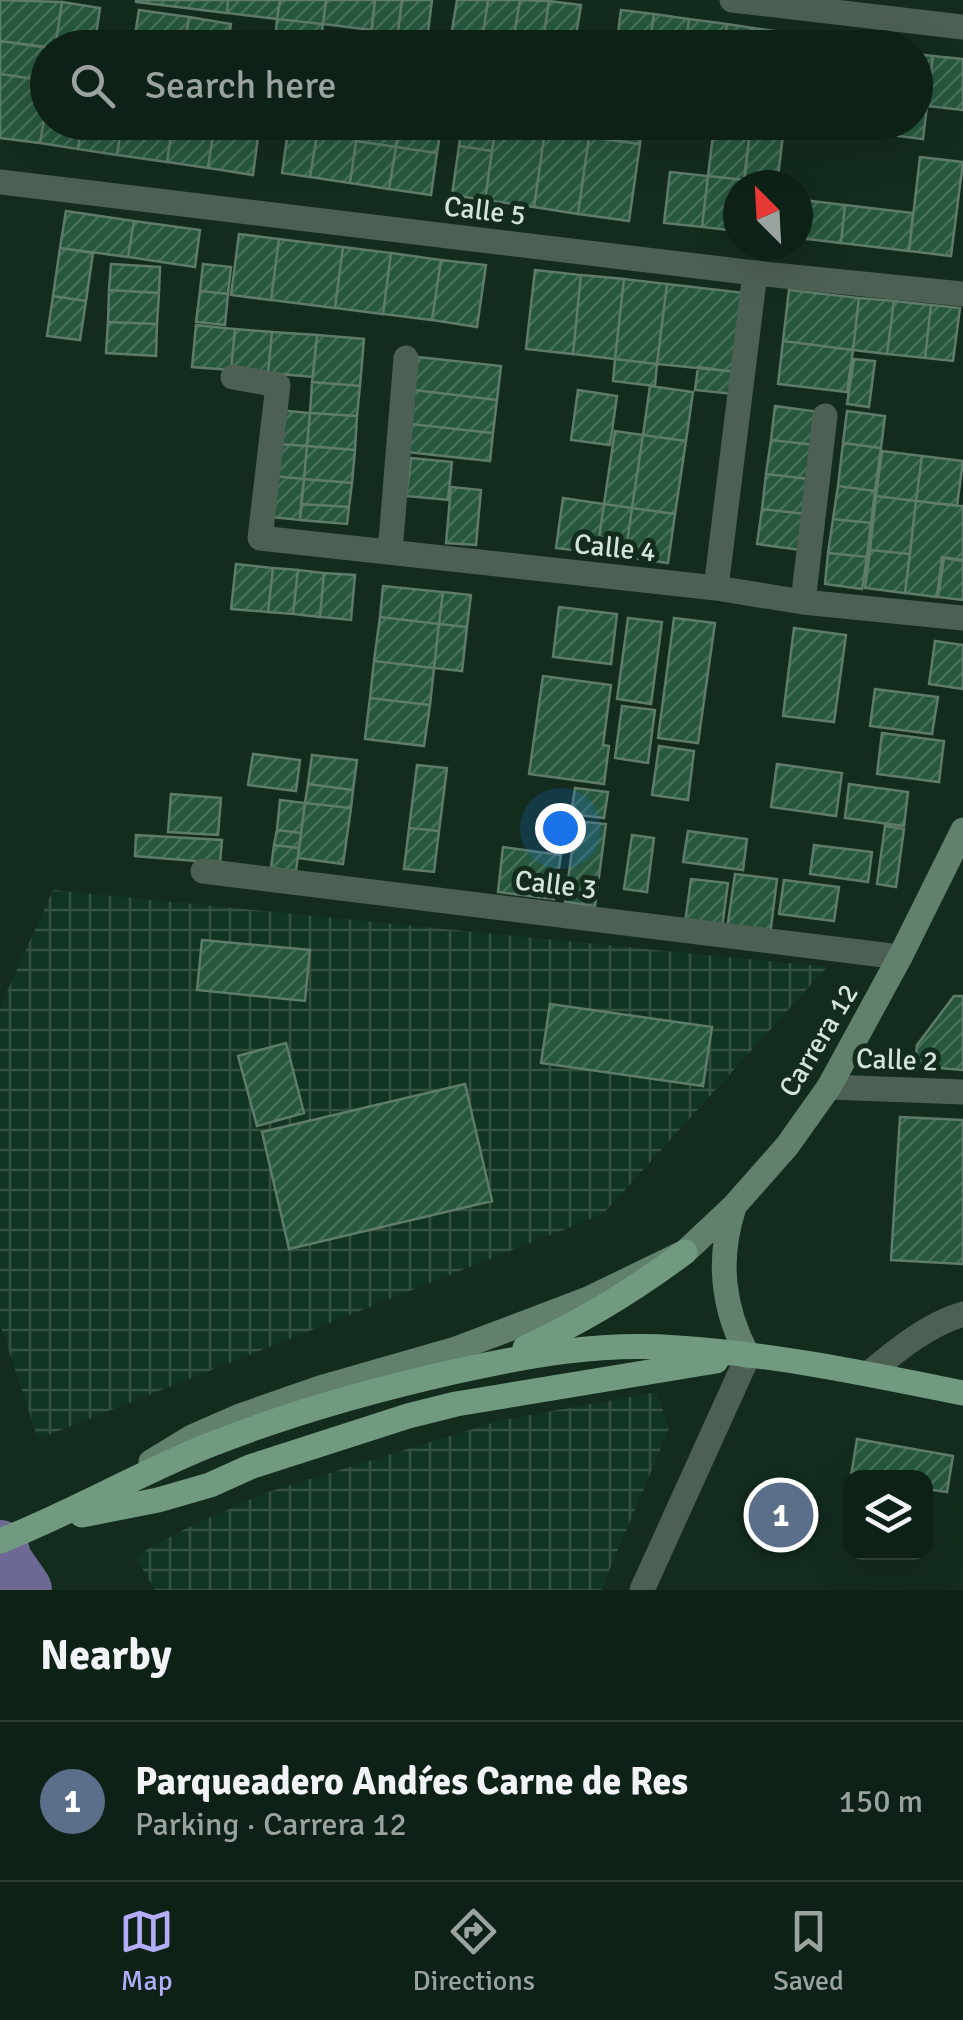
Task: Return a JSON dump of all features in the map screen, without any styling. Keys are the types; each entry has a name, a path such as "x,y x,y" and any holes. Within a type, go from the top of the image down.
{"main road":[{"name":"Carrera 12","path":"122,1484 192,1437 240,1416 320,1388 456,1349 588,1299 685,1252 734,1206 787,1146 829,1087 963,830"},
{"path":"734,1206 724,1244 724,1283 732,1320 748,1356"},
{"path":"52,1520 158,1500 250,1468 582,1321 685,1252"},
{"path":"0,1541 205,1447 291,1415 379,1389 537,1354 608,1347 678,1348 868,1374 963,1393"},
{"path":"250,1468 456,1404 748,1356"}],"street":[{"path":"732,0 963,28"},
{"name":"Calle 5","path":"0,182 756,273 963,294"},
{"path":"716,588 756,273"},
{"path":"390,552 406,358"},
{"name":"Calle 4","path":"233,377 278,384 260,538 963,618"},
{"path":"803,602 825,416"},
{"name":"Calle 3","path":"204,871 900,957"},
{"name":"Calle 2","path":"829,1087 963,1092"},
{"path":"868,1374 902,1345 963,1314"},
{"path":"642,1590 748,1356"}],"shaded area":[{"path":"53,890 827,967 603,1214 38,1439 0,1324 0,1007"},
{"path":"657,1392 669,1429 601,1590 155,1590 135,1556 265,1493 502,1420"}],"building":[{"path":"0,0 62,2 58,30 30,30 30,45 0,41"},
{"path":"136,0 228,0 227,13"},
{"path":"228,0 280,0 277,19 227,13"},
{"path":"280,0 326,0 323,24 277,19"},
{"path":"326,0 375,0 372,30 323,24"},
{"path":"375,0 402,0 398,30 371,30"},
{"path":"402,0 432,0 428,30 398,30"},
{"path":"457,0 488,0 484,30 452,30"},
{"path":"488,0 520,0 515,30 484,30"},
{"path":"520,0 549,1 545,30 515,30"},
{"path":"549,1 581,5 577,30 545,30"},
{"path":"62,2 100,8 97,30 58,30"},
{"path":"139,10 189,17 187,30 136,30"},
{"path":"621,10 654,14 652,30 618,30"},
{"path":"654,14 689,19 687,30 652,30"},
{"path":"189,17 231,24 230,30 187,30"},
{"path":"277,19 323,24 322,30 276,30"},
{"path":"689,19 727,24 726,30 687,30"},
{"path":"727,24 753,28 753,30 726,30"},
{"path":"0,41 30,45 30,78 0,74"},
{"path":"933,56 963,59 963,110 933,107"},
{"path":"0,74 30,78 30,140 41,140 40,143 0,138"},
{"path":"41,140 79,140 78,149 40,143"},
{"path":"79,140 119,140 117,155 78,149"},
{"path":"119,140 170,140 167,162 117,155"},
{"path":"170,140 212,140 208,168 167,162"},
{"path":"212,140 258,140 253,175 208,168"},
{"path":"287,140 316,140 310,177 282,173"},
{"path":"316,140 356,140 350,183 310,177"},
{"path":"356,140 397,140 396,147"},
{"path":"397,140 439,140 437,153 396,147"},
{"path":"460,140 494,140 492,151 459,146"},
{"path":"494,140 544,140 534,207 485,200"},
{"path":"544,140 589,140 578,214 534,207"},
{"path":"589,140 640,144 629,221 578,214"},
{"path":"712,140 749,140 745,170 723,170 723,178 708,176"},
{"path":"749,140 782,140 779,170 746,170"},
{"path":"356,141 396,147 389,189 350,183"},
{"path":"459,146 492,151 485,200 452,195"},
{"path":"396,147 437,153 431,195 389,189"},
{"path":"920,157 963,162 951,256 909,251"},
{"path":"670,172 708,176 702,227 664,223"},
{"path":"708,176 723,178 723,229 702,227"},
{"path":"813,201 845,205 841,243 813,240"},
{"path":"845,205 913,213 909,251 841,243"},
{"path":"66,211 134,221 128,257 60,248"},
{"path":"134,221 200,230 195,267 128,257"},
{"path":"239,234 279,239 271,300 231,295"},
{"path":"279,239 343,247 335,308 271,300"},
{"path":"343,247 391,253 383,314 335,308"},
{"path":"60,248 93,253 86,301 53,296"},
{"path":"391,253 441,260 432,320 383,314"},
{"path":"441,260 486,265 477,327 432,320"},
{"path":"111,264 160,267 159,293 109,290"},
{"path":"203,264 231,267 228,294 200,291"},
{"path":"535,270 581,275 573,354 526,349"},
{"path":"581,275 624,279 615,359 573,354"},
{"path":"624,279 667,284 657,364 615,359"},
{"path":"667,284 745,293 736,372 657,364"},
{"path":"109,290 159,293 157,324 108,322"},
{"path":"789,290 859,298 853,350 783,341"},
{"path":"200,291 228,294 225,325 196,322"},
{"path":"53,296 86,301 80,340 47,336"},
{"path":"859,298 894,301 887,354 853,350"},
{"path":"894,301 931,305 925,358 887,354"},
{"path":"931,305 960,308 953,361 925,358"},
{"path":"108,322 157,324 156,356 106,353"},
{"path":"196,325 235,329 231,370 192,367"},
{"path":"235,329 272,332 268,373 231,370"},
{"path":"272,332 317,335 313,377 268,373"},
{"path":"317,335 364,339 360,386 312,382"},
{"path":"783,341 853,350 847,392 778,384"},
{"path":"418,357 501,366 497,400 414,390"},
{"path":"615,359 657,364 655,386 613,381"},
{"path":"854,359 875,361 869,407 847,404"},
{"path":"698,367 736,372 733,394 695,390"},
{"path":"312,382 360,386 357,416 310,413"},
{"path":"650,386 693,392 686,441 643,435"},
{"path":"414,390 497,400 493,433 410,424"},
{"path":"578,390 617,396 610,445 571,440"},
{"path":"775,406 820,412 815,445 771,440"},
{"path":"279,410 310,413 307,446 276,444"},
{"path":"847,411 885,416 881,448 843,443"},
{"path":"310,413 357,416 355,450 307,446"},
{"path":"410,424 493,433 490,461 406,452"},
{"path":"615,431 643,435 632,508 604,504"},
{"path":"643,435 686,441 675,514 632,508"},
{"path":"771,440 815,445 810,479 766,474"},
{"path":"843,443 881,448 875,491 838,486"},
{"path":"276,444 307,446 304,479 274,476"},
{"path":"307,446 355,450 352,483 304,479"},
{"path":"882,451 922,456 916,501 876,496"},
{"path":"922,456 963,461 957,506 916,501"},
{"path":"411,458 452,462 448,500 406,496"},
{"path":"766,474 810,479 806,514 762,509"},
{"path":"274,476 304,479 300,520 270,517"},
{"path":"304,479 352,483 349,507 301,504"},
{"path":"838,486 875,491 871,523 833,519"},
{"path":"451,487 481,490 476,545 446,543"},
{"path":"876,496 916,501 910,554 870,550"},
{"path":"563,498 604,504 597,553 556,548"},
{"path":"916,501 963,506 963,560 942,557 937,597 905,593"},
{"path":"301,504 349,507 347,524 300,520"},
{"path":"604,504 632,508 625,557 597,553"},
{"path":"632,508 675,514 668,563 625,557"},
{"path":"762,509 806,514 801,550 757,544"},
{"path":"833,519 871,523 867,557 828,553"},
{"path":"870,550 910,554 905,593 865,588"},
{"path":"828,553 867,557 862,589 825,584"},
{"path":"944,558 963,561 963,600 938,597"},
{"path":"236,564 273,568 268,612 231,609"},
{"path":"273,568 298,570 293,614 268,612"},
{"path":"298,570 324,573 320,617 293,614"},
{"path":"324,573 355,575 351,620 320,617"},
{"path":"383,586 443,592 439,624 380,617"},
{"path":"443,592 471,595 467,627 439,624"},
{"path":"559,607 617,614 611,664 553,657"},
{"path":"380,617 439,624 434,668 374,661"},
{"path":"628,618 662,622 651,704 617,699"},
{"path":"674,618 715,623 698,743 658,738"},
{"path":"439,624 467,627 462,671 434,668"},
{"path":"794,628 846,635 834,722 783,716"},
{"path":"935,641 963,645 963,689 929,684"},
{"path":"374,661 434,668 430,705 370,698"},
{"path":"543,676 611,685 603,745 609,746 604,784 529,774"},
{"path":"875,689 938,697 932,734 870,726"},
{"path":"370,698 430,705 424,746 365,739"},
{"path":"622,706 655,710 648,763 615,758"},
{"path":"882,733 944,741 939,782 877,774"},
{"path":"659,746 694,751 688,800 652,795"},
{"path":"253,754 300,760 296,791 248,785"},
{"path":"312,755 357,760 353,790 308,784"},
{"path":"777,764 842,773 836,816 771,807"},
{"path":"417,765 447,768 439,831 409,828"},
{"path":"308,784 353,790 351,808 305,803"},
{"path":"849,784 908,792 904,826 845,818"},
{"path":"575,788 608,792 604,818 571,814"},
{"path":"171,794 221,798 218,835 168,832"},
{"path":"280,800 305,803 301,833 277,830"},
{"path":"305,803 351,808 343,864 298,858"},
{"path":"576,821 606,824 595,906 565,902"},
{"path":"885,826 904,829 896,887 877,884"},
{"path":"409,828 439,831 434,872 404,869"},
{"path":"277,830 301,833 299,848 274,845"},
{"path":"688,831 747,839 743,870 683,862"},
{"path":"136,835 222,840 220,863 135,856"},
{"path":"632,835 654,838 647,892 624,889"},
{"path":"274,845 299,848 296,871 271,868"},
{"path":"814,845 872,852 868,882 810,874"},
{"path":"503,847 561,855 554,899 498,892"},
{"path":"735,874 777,879 770,935 727,929"},
{"path":"691,879 728,883 722,928 685,923"},
{"path":"784,880 839,887 834,921 779,914"},
{"path":"202,940 310,950 305,1001 197,990"},
{"path":"954,996 963,996 963,1070 915,1066 917,1045"},
{"path":"550,1004 712,1027 703,1086 541,1063"},
{"path":"286,1043 304,1113 257,1126 238,1056"},
{"path":"465,1084 492,1201 289,1249 262,1132"},
{"path":"900,1117 963,1120 963,1264 891,1260"},
{"path":"857,1439 953,1456 947,1492 933,1490 933,1470 852,1470"}],"waterway":[{"path":"0,1549 3,1561 23,1590"}],"place":[{"name":"Parqueadero Andŕes Carne de Res","path":"781,1515"}]}
